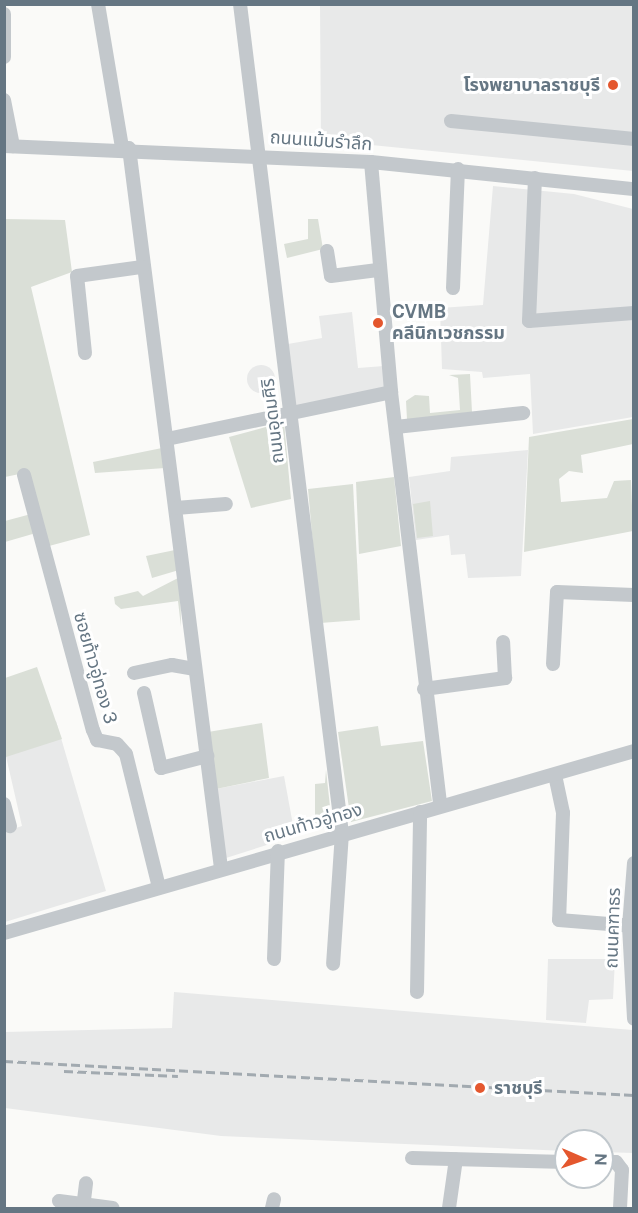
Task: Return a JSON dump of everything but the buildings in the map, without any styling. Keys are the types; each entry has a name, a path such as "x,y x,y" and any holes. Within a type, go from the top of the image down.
{"street":[{"path":"98,4 126,148 176,508 194,669 221,868"},
{"name":"ถนนอุดมศิริ","path":"240,4 342,832 333,963"},
{"path":"4,14 4,57"},
{"path":"4,100 8,146"},
{"path":"451,121 633,139"},
{"name":"ถนนแม้นรำลึก","path":"8,146 126,148 371,162 633,189"},
{"path":"371,162 378,270 391,392 424,689 440,805"},
{"path":"453,288 459,170"},
{"path":"535,178 530,321 633,313"},
{"path":"327,251 331,276 378,270"},
{"path":"85,353 77,276 142,267"},
{"path":"167,440 391,392"},
{"path":"396,427 523,413"},
{"name":"ซอยท้าวอู่ทอง 3","path":"24,475 93,730 97,740 117,744 126,754 159,887"},
{"path":"176,508 226,504"},
{"path":"553,664 557,592 633,595"},
{"path":"424,689 505,678 503,642"},
{"path":"134,673 172,666 194,669"},
{"path":"144,693 161,768 207,756"},
{"name":"ถนนท้าวอู่ทอง","path":"4,933 342,832 555,775 633,751"},
{"path":"555,775 563,813 559,920 631,926"},
{"path":"4,804 10,826"},
{"path":"417,992 420,812"},
{"path":"274,959 278,851"},
{"name":"ถนนคฑาธร","path":"633,863 631,926 633,1019"},
{"path":"412,1158 554,1162"},
{"path":"449,1209 456,1159"},
{"path":"614,1162 622,1170 620,1209"},
{"path":"83,1207 86,1183"},
{"path":"59,1201 83,1207 113,1209"}],"shaded area":[{"path":"320,5 633,5 633,171 321,140"},
{"path":"493,186 574,194 633,209 633,417 533,434 530,374 483,378 482,372 442,369 440,308 483,305"},
{"path":"4,219 65,220 72,272 31,287 90,535 49,546 29,472 5,477"},
{"path":"308,219 318,219 323,249 287,258 284,244 308,239"},
{"path":"352,312 358,368 384,366 386,389 296,408 288,344 322,338 319,316"},
{"path":"261,365 271,369 275,379 271,389 261,393 251,389 247,379 251,369"},
{"path":"470,374 472,412 407,420 406,401 415,395 429,396 430,413 460,410 458,378 449,375"},
{"path":"633,419 633,444 581,455 583,473 569,471 559,479 561,502 607,498 614,481 631,480 633,531 524,552 529,437"},
{"path":"284,422 291,499 251,508 229,437"},
{"path":"162,448 165,468 95,473 93,462"},
{"path":"528,450 521,576 468,578 465,554 451,555 449,535 416,540 409,477 450,471 451,457"},
{"path":"394,477 401,546 359,554 356,482"},
{"path":"353,484 360,620 320,623 308,489"},
{"path":"430,501 433,536 417,538 413,504"},
{"path":"31,514 36,533 5,542 5,521"},
{"path":"175,550 179,570 152,578 146,556"},
{"path":"180,577 181,627 178,601 121,609 115,604 114,597 138,591 143,596"},
{"path":"37,667 62,739 6,757 5,678"},
{"path":"56,721 106,891 5,922 4,832 22,826 5,752"},
{"path":"262,723 269,778 216,789 208,732"},
{"path":"378,726 381,746 423,741 432,801 351,822 338,732"},
{"path":"326,770 332,825 315,830 315,784 325,783"},
{"path":"284,776 295,836 226,858 216,789"},
{"path":"548,959 615,959 613,999 589,1000 586,1023 546,1020"},
{"path":"174,992 633,1030 633,1153 614,1152 614,1129 554,1129 554,1150 221,1136 5,1108 5,1032 172,1028"}],"railway":[{"path":"4,1061 634,1095"},
{"path":"64,1071 178,1076"}],"place":[{"name":"โรงพยาบาลราชบุรี","path":"613,85"},
{"name":"CVMB คลีนิกเวชกรรม","path":"378,323"},
{"name":"ราชบุรี","path":"480,1088"}]}
